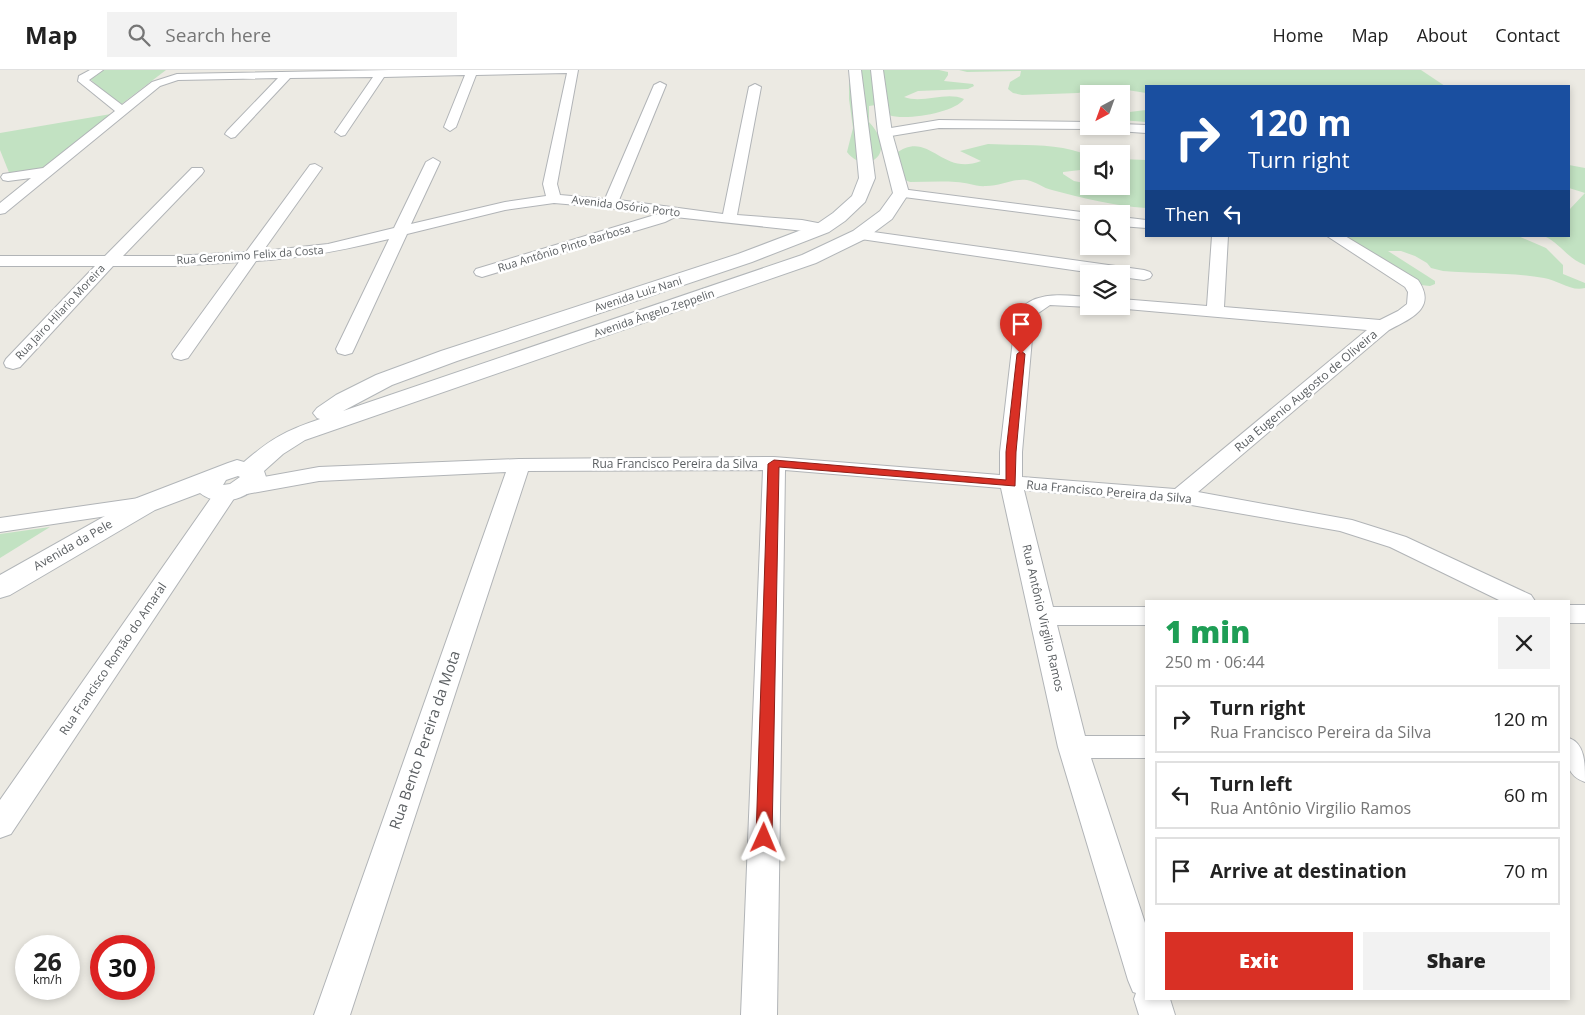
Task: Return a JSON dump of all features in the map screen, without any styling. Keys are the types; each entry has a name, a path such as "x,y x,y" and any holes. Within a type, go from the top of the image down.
{"street":[{"path":"98,70 82,78 123,112"},
{"path":"0,210 156,84 177,77 204,73 273,73 286,76 367,72 380,74 573,70"},
{"name":"Avenida Osório Porto","path":"573,70 550,184 554,198 611,202 734,220"},
{"name":"Avenida Luiz Nani","path":"296,435 344,400 384,380 781,245 823,228 839,217 859,198 866,178 855,70"},
{"path":"877,70 886,133 901,193 1080,215"},
{"path":"450,127 464,72"},
{"path":"341,132 380,74"},
{"path":"231,134 286,76"},
{"path":"611,202 660,85"},
{"path":"734,220 755,87"},
{"path":"886,133 939,124 1080,126"},
{"path":"1130,128 1145,129"},
{"path":"345,349 433,162"},
{"path":"181,354 315,168"},
{"path":"4,172 48,172"},
{"path":"4,172 22,193"},
{"name":"Rua Jairo Hilario Moreira","path":"13,363 108,262 197,172"},
{"name":"Avenida Ângelo Zeppelin","path":"233,481 274,449 296,435 809,259 859,235 886,215 901,193"},
{"name":"Rua Geronimo Felix da Costa","path":"0,261 108,262 251,256 328,249 506,206 554,198"},
{"name":"Rua Antônio Pinto Barbosa","path":"482,272 660,219 673,212"},
{"path":"734,220 803,224 823,228"},
{"path":"734,220 773,230 778,233 781,245"},
{"path":"1130,222 1145,224"},
{"path":"859,235 1144,275"},
{"path":"1215,311 1220,237"},
{"name":"Rua Eugenio Augosto de Oliveira","path":"1180,496 1383,326 1409,312 1418,301 1417,290 1412,284 1336,237"},
{"name":"Rua Antônio Virgilio Ramos","path":"1080,301 1050,299 1036,303 1025,314 1011,452 1011,484 1073,747 1145,977"},
{"path":"1130,305 1383,326"},
{"path":"760,1015 774,464"},
{"name":"Rua Francisco Pereira da Silva","path":"233,481 319,474 519,465 774,464 1180,496 1353,528 1398,542 1520,600"},
{"name":"Rua Bento Pereira da Mota","path":"332,1015 519,465"},
{"path":"0,525 155,501 233,481"},
{"name":"Rua Francisco Romão do Amaral","path":"0,825 233,481"},
{"name":"Avenida da Pele","path":"0,588 155,501"},
{"path":"1570,614 1585,614"},
{"path":"1042,616 1145,616"},
{"path":"1073,747 1145,747"},
{"path":"1570,748 1585,748"},
{"path":"1570,749 1585,770"},
{"path":"1152,1000 1157,1015"}],"green space":[{"path":"104,70 166,70 119,106 89,78"},
{"path":"855,70 939,70 948,72 944,81 973,84 974,86 968,89 918,91 904,97 919,99 950,96 964,99 959,104 940,112 896,117 887,114 876,105 869,106 869,122 878,134 881,144 880,152 870,162 862,162 854,159 847,152 853,128 849,84"},
{"path":"959,70 1421,70 1444,85 1145,85 1145,93 1130,90 1130,85 1080,85 1080,93 1078,93 1022,95 1013,93 1008,89 1010,82 1020,76 1021,71 967,72"},
{"path":"1145,110 1145,122 1130,121 1130,112"},
{"path":"111,114 48,166 35,172 10,175 0,150 0,133"},
{"path":"988,144 1065,148 1080,153 1080,170 1063,172 1063,174 1074,181 1080,182 1080,195 1130,195 1130,159 1145,160 1145,208 1087,199 1049,189 1027,180 1017,180 991,186 960,182 910,182 905,180 895,154 907,147 917,146 955,163 967,164 981,161 960,151"},
{"path":"1570,165 1585,168 1585,193 1570,188"},
{"path":"1585,193 1585,265 1574,259 1546,237 1570,237 1570,209"},
{"path":"1338,237 1520,237 1546,248 1563,265 1563,274 1585,283 1585,288 1570,287 1549,279 1532,276 1443,271 1431,268 1427,263 1415,256 1401,251 1388,251 1435,281 1435,284 1430,286 1421,285"},
{"path":"50,527 0,558 0,534"}],"route":[{"path":"764,838 774,464 1011,484 1011,452 1021,354"}]}
